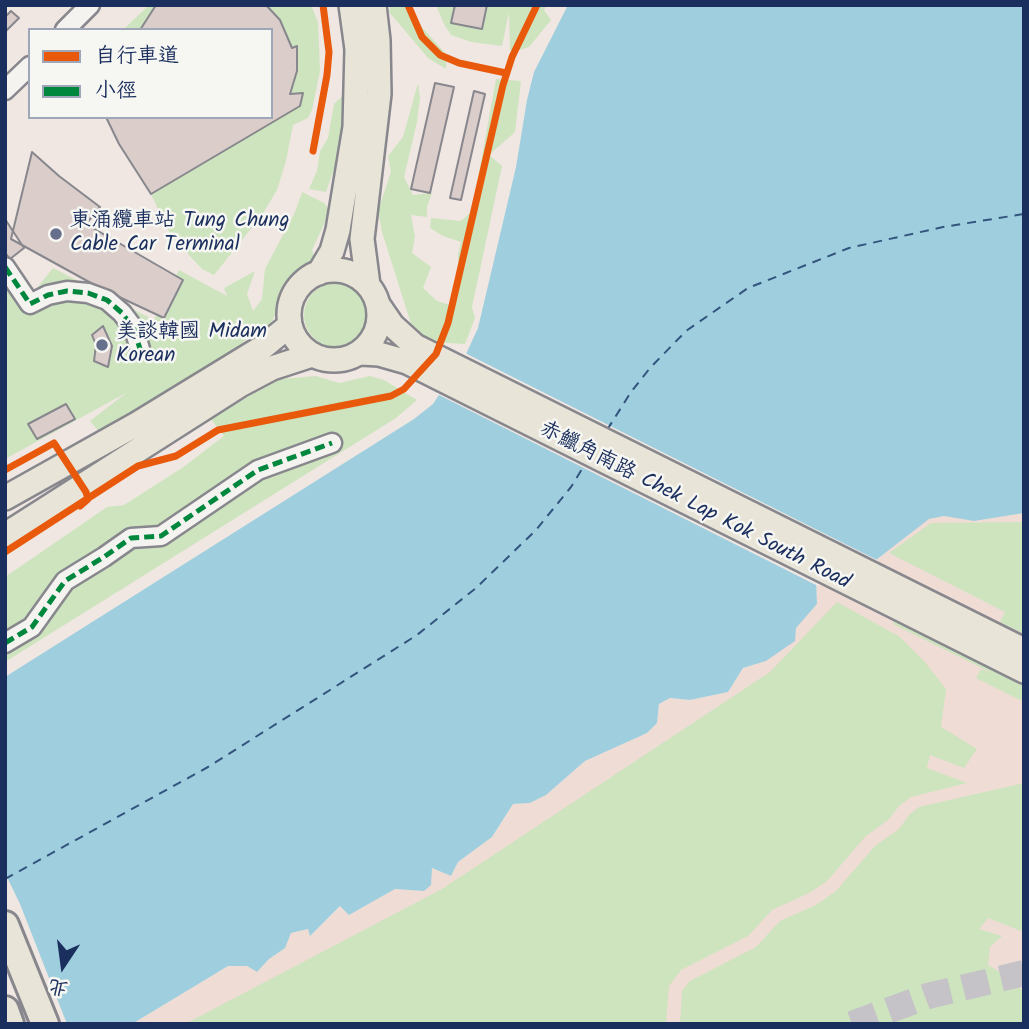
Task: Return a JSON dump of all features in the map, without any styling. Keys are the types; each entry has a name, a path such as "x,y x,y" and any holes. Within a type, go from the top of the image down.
{"highway":[{"path":"5,925 45,1024"},
{"path":"5,1010 10,1024"}],"main road":[{"path":"319,273 332,251 338,230 355,127 357,49 351,5"},
{"path":"368,285 345,272 319,273 305,281 295,293 289,309 290,325 298,342 312,355 339,361 361,353 375,337 380,317 379,306 368,285 362,239 379,94 374,5"},
{"name":"赤鱲角南路 Chek Lap Kok South Road","path":"379,306 411,354 890,606 1024,671"},
{"path":"5,498 149,417 262,347 290,325"},
{"name":"赤鱲角南路 Chek Lap Kok South Road","path":"361,353 411,354 915,594 1024,650"},
{"path":"5,535 240,385 272,368 312,355"}],"street":[{"path":"67,28 90,5"},
{"path":"5,90 28,68"},
{"path":"5,267 30,304 48,295 68,291 88,293 107,300 122,313 134,329 140,349"},
{"path":"5,643 32,627 65,581 131,538 161,536 258,470 332,443"}],"shaded area":[{"path":"1024,513 1024,1024 132,1024 228,966 247,966 257,972 285,948 291,933 309,929 310,936 341,906 349,915 395,889 424,891 432,868 451,876 458,862 492,837 513,804 530,803 546,795 585,761 647,733 657,723 659,704 670,698 690,700 728,692 743,668 766,661 817,604 816,579 876,560 928,519 944,515 974,521"}],"green space":[{"path":"149,5 311,5 318,22 320,71 312,110 308,118 293,125 277,190 262,215 214,275 202,269 172,237 154,200 105,119 273,119 273,28 125,28"},
{"path":"391,5 407,5 410,14 447,55 446,69 428,58 389,12"},
{"path":"436,5 547,5 544,10 551,20 529,47 513,52 510,50 509,12 502,46 471,42 451,35"},
{"path":"496,79 521,81 515,132 489,155 502,166 472,307 475,318 465,344 432,342 412,327 382,232 378,211 391,172 388,156 403,137 418,83 420,98 417,122 404,177 413,195 432,193 427,217 411,215 415,237 412,253 431,267 423,288 437,301 453,306 458,290 458,254 461,242 430,228 431,218 461,221 472,211"},
{"path":"352,87 347,132 326,192 309,189 317,171 320,151 328,138 334,104"},
{"path":"302,192 324,203 330,211 312,250 316,261 300,276 281,302 264,338 248,338 168,409 135,410 101,434 90,421 126,393 5,459 5,294 10,299 5,291 5,252 32,294 53,268 154,320 179,270 227,296 224,288 255,271 247,294 253,311 262,299 265,269 295,212"},
{"path":"336,283 359,292 368,315 359,338 336,347 313,338 304,315 313,292"},
{"path":"316,376 339,383 370,376 384,380 417,400 396,418 5,662 5,577 107,507 124,505 182,468 224,436 210,418 280,379"},
{"path":"1024,522 1024,634 1000,622 1005,612 889,553 931,523"},
{"path":"837,602 900,637 946,689 941,727 977,749 964,768 930,755 927,768 967,783 911,797 899,806 889,819 865,837 827,881 809,893 772,910 748,936 681,970 669,986 666,1024 185,1024 442,889 770,672"},
{"path":"894,621 1024,685 1024,702 976,678 981,669 996,675 893,624"},
{"path":"1024,783 1024,928 1021,931 988,918 979,929 1002,936 990,947 988,965 1015,981 1024,993 1024,1024 680,1024 682,991 690,981 756,947 780,921 816,905 836,891 875,846 899,829 919,807"}],"water":[{"path":"568,5 1024,5 1024,513 974,521 944,516 929,519 876,560 816,579 817,604 796,628 795,641 766,661 743,668 728,692 690,700 670,698 659,704 657,723 647,733 585,761 546,795 530,803 513,804 492,837 458,862 451,876 432,868 431,885 424,891 395,889 349,915 340,906 310,936 308,929 291,933 285,948 257,972 247,966 228,966 132,1024 5,1024 5,677 414,419 433,404 466,354 478,328 516,167 534,72"}],"pier":[{"path":"463,352 879,561 820,582 820,587 437,394"},
{"path":"5,873 20,904 67,1024 5,1024"}],"building":[{"path":"156,5 266,5 280,20 292,48 297,46 297,71 290,94 303,93 300,106 151,194 119,144 107,119 273,119 273,28 141,28"},
{"path":"455,5 487,5 482,29 451,23"},
{"path":"11,11 19,18 5,32 5,17"},
{"path":"435,83 454,87 430,193 411,189"},
{"path":"474,91 485,94 461,200 450,198"},
{"name":"東涌纜車站 Tung Chung Cable Car Terminal","path":"32,152 100,207 86,224 183,280 164,318 100,288 11,239"},
{"path":"5,219 24,248 10,259 5,253"},
{"path":"103,326 112,346 108,367 94,361 96,345 92,335"},
{"path":"66,404 75,419 37,439 28,424"}],"ferry route":[{"path":"607,430 650,368 686,331 748,288 849,248 943,227 1024,214"},
{"path":"5,879 208,767 417,635 476,588 536,530 571,487 585,464"}],"tunnel":[{"path":"852,1024 928,996 1024,973"}],"marked path":[{"path":"5,267 30,304 48,295 67,291 88,293 107,300 122,313 134,329 140,349"},
{"path":"5,643 32,627 65,581 131,538 161,536 258,470 332,443"}],"cycle path":[{"path":"313,151 329,52 323,5"},
{"path":"408,5 422,37 440,55 459,63 506,73"},
{"path":"5,552 138,466 176,456 218,430 391,396 404,389 436,354 448,323 503,85 512,57 537,5"},
{"path":"5,470 54,443 86,492 88,499 80,506"}],"place":[{"name":"東涌纜車站 Tung Chung Cable Car Terminal","path":"56,234"},
{"name":"美談韓國 Midam Korean","path":"102,345"}]}
